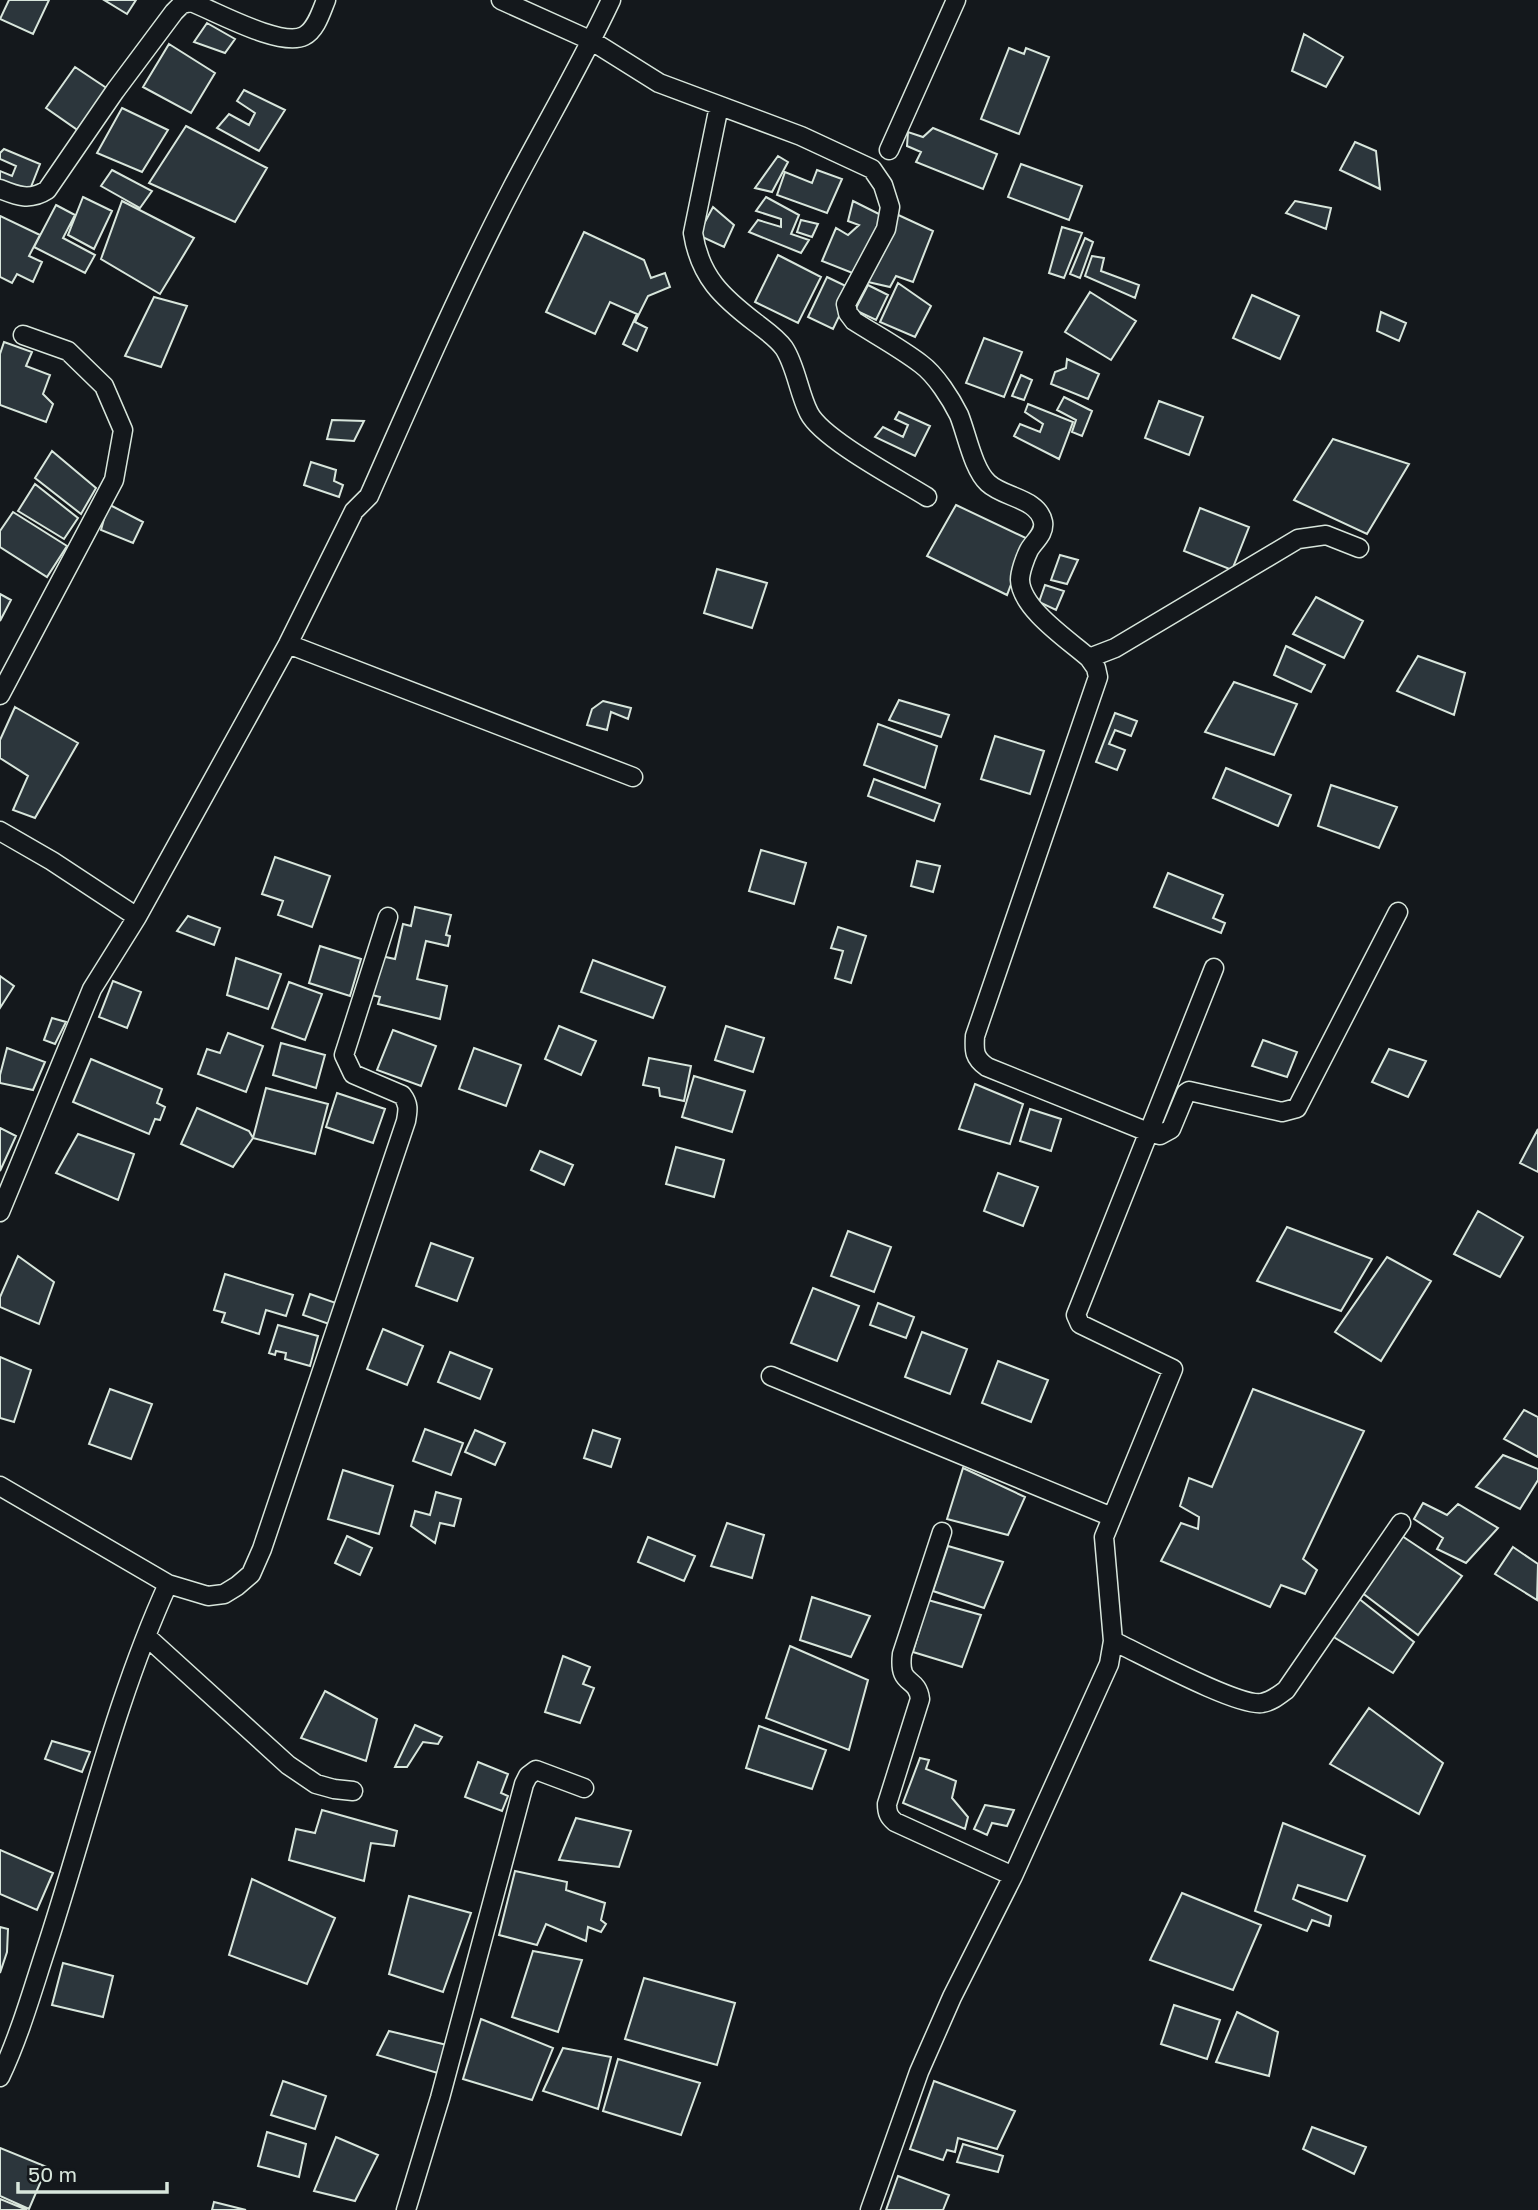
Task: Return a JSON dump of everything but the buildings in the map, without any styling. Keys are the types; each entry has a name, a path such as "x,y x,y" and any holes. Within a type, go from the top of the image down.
{"street":[{"path":"0,189 27,198 47,191 115,91 182,4 191,2 290,40 303,36 313,28 326,0"},
{"path":"501,0 592,41 659,83 801,136 872,169 883,185 890,207 886,229 846,304 848,313 854,321 923,365 958,414 975,459 988,483 1028,503 1039,513 1043,523 1042,532 1029,550 1022,570 1020,579 1023,593 1034,609 1089,658 1098,677 975,1036 974,1052 979,1062 1160,1135 1171,1129 1189,1091 1282,1112 1297,1108 1398,912"},
{"path":"0,1212 92,989 137,917 288,644 354,511 369,496 447,319 611,0"},
{"path":"889,150 956,0"},
{"path":"719,106 693,233 696,252 705,273 728,301 784,348 810,416 827,434 927,497"},
{"path":"0,695 114,480 123,430 104,386 68,351 23,335"},
{"path":"1089,658 1115,648 1218,584 1298,539 1326,535 1359,548"},
{"path":"288,644 633,777"},
{"path":"0,831 52,860 137,917"},
{"path":"0,1486 169,1584 208,1596 217,1595 237,1586 251,1574 262,1549 406,1121 407,1102 402,1095 353,1074 344,1055 388,918"},
{"path":"870,2210 925,2060 952,1997 1013,1876 1109,1664 1113,1641 1104,1537 1173,1369 1080,1324 1076,1315 1214,968"},
{"path":"771,1376 1112,1517"},
{"path":"1113,1641 1236,1699 1262,1703 1274,1699 1286,1690 1401,1523"},
{"path":"942,1532 902,1654 901,1672 917,1688 920,1699 887,1811 895,1822 1013,1876"},
{"path":"0,2077 19,2034 107,1751 146,1636 169,1584"},
{"path":"146,1636 288,1765 316,1784 353,1791"},
{"path":"406,2210 524,1784 528,1776 536,1770 584,1788"}]}
